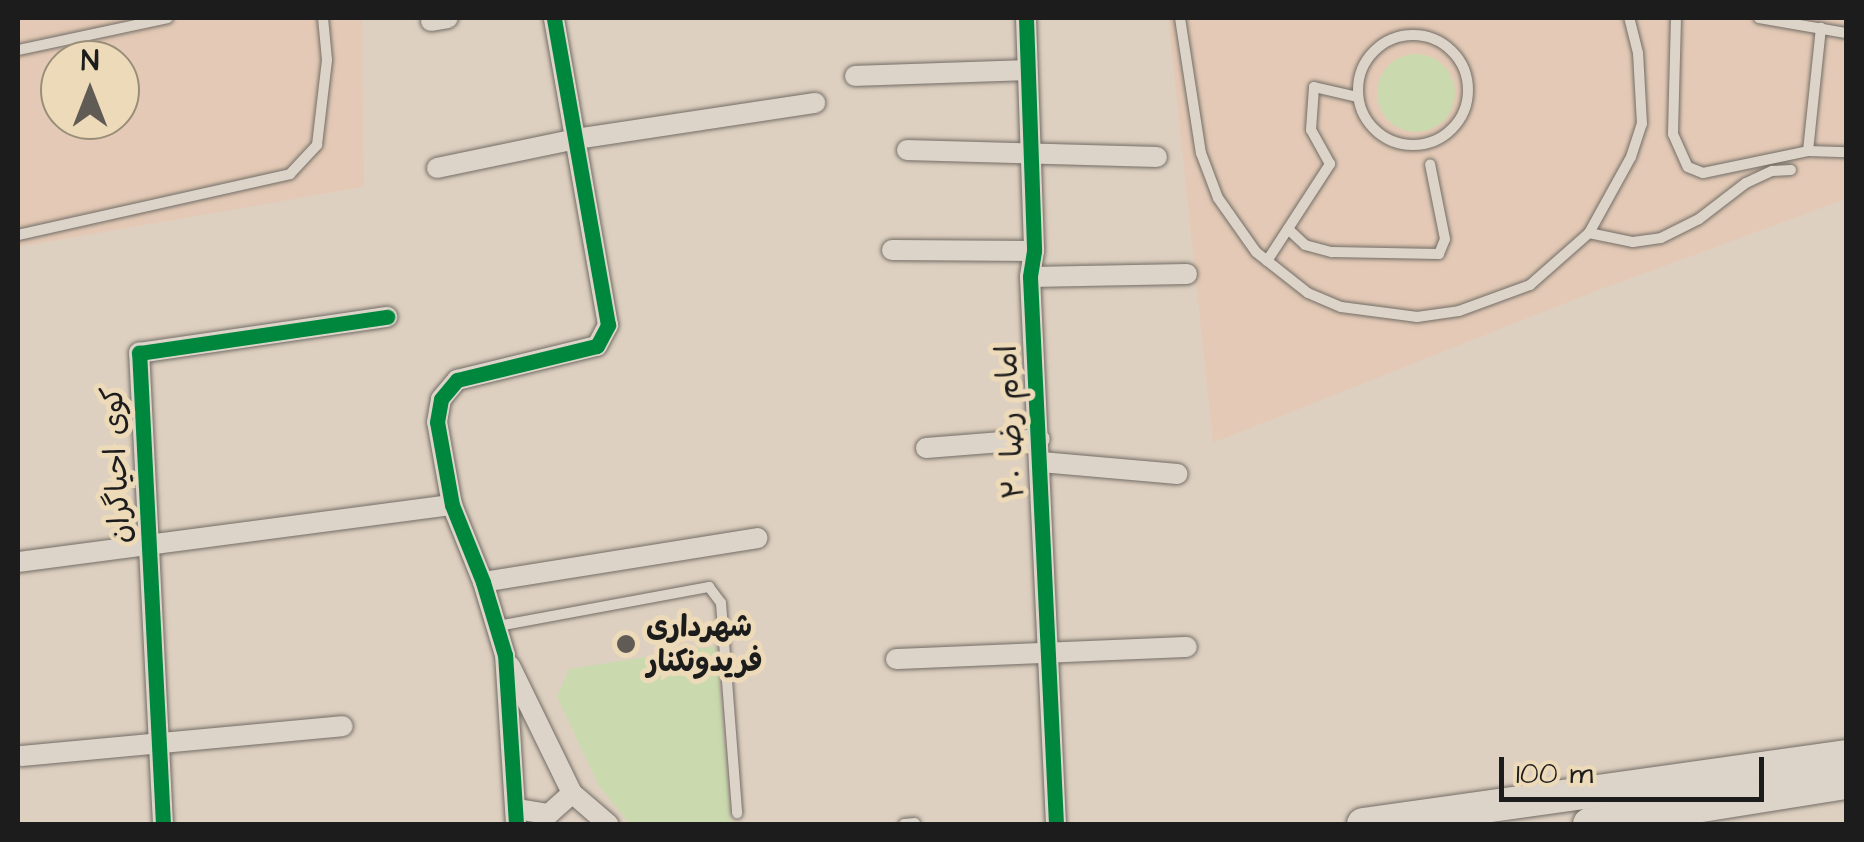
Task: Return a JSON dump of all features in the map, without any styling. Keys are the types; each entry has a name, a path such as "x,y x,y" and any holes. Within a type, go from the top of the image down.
{"highway":[{"path":"1362,824 1846,756"},
{"path":"1590,824 1846,784"}],"street":[{"path":"554,18 609,317 597,346 456,380 446,390 437,422 452,504 483,582 505,655 516,817 548,814 572,793"},
{"name":"امام رضا ۲۰","path":"1026,18 1034,251 1030,277 1042,462 1056,824"},
{"path":"855,76 1028,70"},
{"path":"437,168 576,139 815,103"},
{"path":"907,150 1157,157"},
{"path":"892,250 1034,251"},
{"path":"1030,277 1187,274"},
{"name":"کوی احیاگران","path":"163,824 139,353 387,317"},
{"path":"926,448 1040,439"},
{"path":"1042,462 1177,474"},
{"path":"18,562 452,504"},
{"path":"483,582 758,538"},
{"path":"896,658 1188,648"},
{"path":"505,655 572,793 608,824"},
{"path":"22,756 343,726"}],"lane":[{"path":"18,50 168,18"},
{"path":"18,235 290,174 317,144 326,60 322,18"},
{"path":"1180,18 1202,153 1225,209 1267,260 1308,293 1341,307 1417,317 1458,312 1530,285 1589,233 1631,157 1642,124 1638,52 1628,18"},
{"path":"1676,18 1673,134 1688,166 1703,173 1808,151 1846,152"},
{"path":"1759,18 1846,33"},
{"path":"1808,151 1821,28"},
{"path":"1415,34 1434,38 1461,60 1468,76 1465,110 1456,126 1427,144 1392,142 1364,116 1358,98 1366,60 1396,37 1415,34"},
{"path":"1267,260 1330,164 1311,130 1314,86 1358,98"},
{"path":"1288,229 1305,245 1332,252 1438,254 1445,240 1430,164"},
{"path":"1589,233 1615,241 1661,238 1698,219 1746,183 1772,171 1791,170"},
{"path":"498,626 709,587 721,603 737,812"},
{"path":"904,824 915,823"}],"shaded area":[{"path":"18,18 362,18 364,187 18,247"},
{"path":"1168,18 1846,18 1846,199 1591,293 1213,443"}],"green space":[{"path":"1408,54 1424,54 1449,71 1455,93 1449,115 1438,126 1424,132 1408,132 1383,115 1377,101 1377,85 1394,60"},
{"path":"716,646 731,824 630,824 599,786 557,697 569,669"}],"cycle path":[{"path":"516,824 505,655 483,582 452,505 437,422 441,399 457,380 597,346 608,325 554,18"},
{"path":"1026,18 1034,251 1030,277 1056,824"},
{"path":"163,824 139,353 387,317"}],"place":[{"name":"شهرداری فریدونکنار","path":"626,644"}]}
